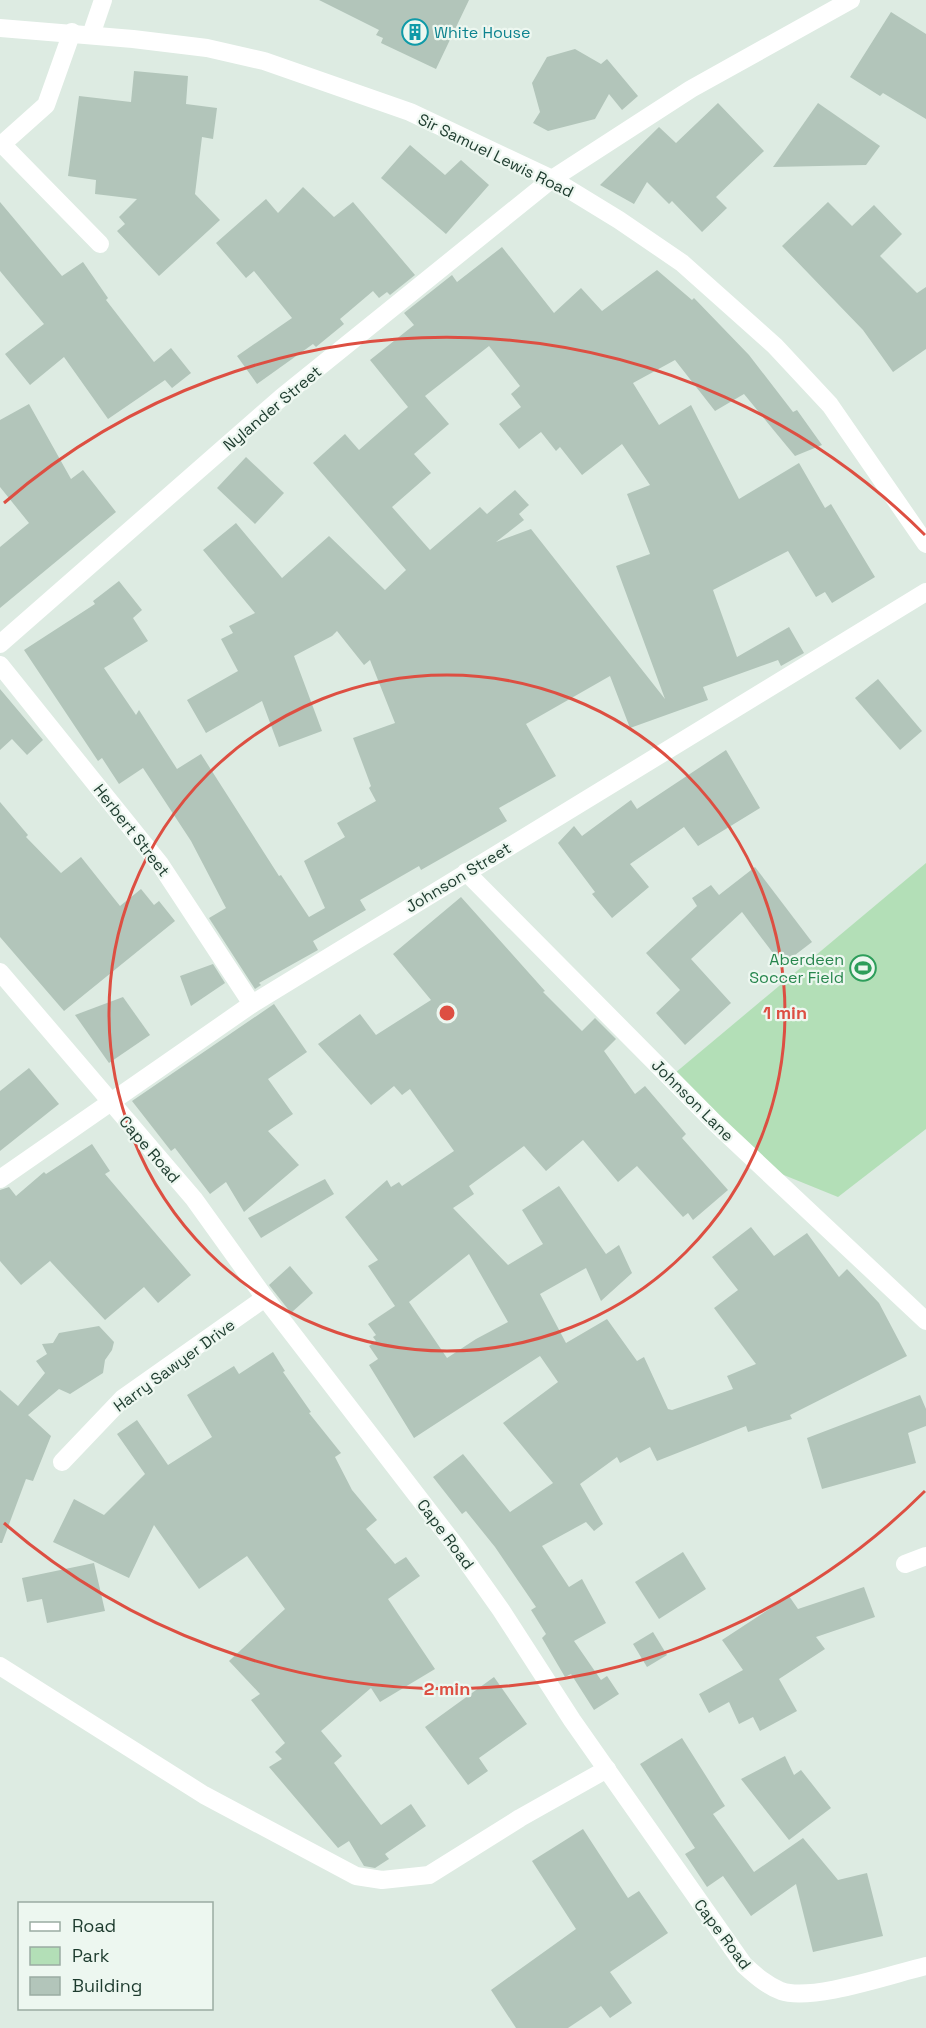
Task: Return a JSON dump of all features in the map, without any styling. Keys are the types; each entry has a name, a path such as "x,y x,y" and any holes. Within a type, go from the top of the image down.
{"street":[{"path":"91,35 103,0"},
{"name":"Nylander Street","path":"0,644 282,397 552,179 691,89 851,0"},
{"name":"Sir Samuel Lewis Road","path":"0,28 72,32 207,48 264,61 410,112 552,179 619,220 682,263 775,346 830,405 926,544"},
{"path":"72,32 46,105 1,145 100,244"},
{"name":"Johnson Street","path":"0,1179 252,1004 926,592"},
{"name":"Herbert Street","path":"0,664 160,864 252,1004"},
{"name":"Johnson Lane","path":"466,872 714,1122 926,1321"},
{"name":"Cape Road","path":"0,972 194,1199 265,1298 455,1545 744,1965 770,1986 798,1994 820,1992 926,1966"},
{"name":"Harry Sawyer Drive","path":"62,1462 123,1398 265,1298"},
{"path":"905,1564 926,1556"},
{"path":"0,1666 204,1795 356,1876 382,1880 429,1875 520,1818 607,1769"}],"green space":[{"name":"Aberdeen Soccer Field","path":"926,863 926,1129 838,1197 769,1169 675,1073"}],"building":[{"name":"White House","path":"319,0 469,0 436,69 381,43 383,38 376,35 379,30"},
{"path":"891,12 926,34 926,119 883,93 880,96 850,77"},
{"path":"575,49 601,64 607,59 638,96 622,110 609,94 595,119 548,131 533,123 540,112 532,83 547,57"},
{"path":"134,71 188,76 186,104 217,108 213,139 202,137 195,194 220,220 159,276 117,231 125,224 119,217 137,199 95,194 96,180 68,176 79,96 131,102"},
{"path":"718,103 764,151 716,197 727,208 702,232 672,201 669,204 647,182 634,204 600,185 659,127 676,143"},
{"path":"818,103 880,146 866,165 773,167"},
{"path":"410,145 445,175 461,160 489,185 446,234 381,178"},
{"path":"303,187 334,217 353,202 415,275 390,295 387,292 379,298 373,291 340,319 344,324 316,347 313,344 257,384 237,356 292,318 254,271 246,278 216,243 266,199 278,213"},
{"path":"0,202 62,276 83,262 108,298 106,300 154,362 171,348 191,373 172,388 165,380 108,419 64,357 30,385 5,354 44,324 0,271"},
{"path":"828,202 852,226 874,205 902,234 880,256 917,293 926,287 926,349 893,372 863,330 782,246"},
{"path":"502,247 554,313 581,288 602,311 657,270 692,300 694,298 749,355 793,412 797,410 822,445 795,456 744,394 715,411 675,360 633,383 659,425 691,405 739,499 799,463 825,508 831,504 875,577 832,603 825,592 816,597 788,551 713,590 737,657 789,627 804,653 781,666 778,660 703,687 708,700 630,728 610,676 526,724 556,776 499,808 507,821 421,870 419,866 360,900 366,910 313,941 318,950 259,983 261,985 255,989 209,918 226,908 191,841 143,768 119,784 102,758 98,761 24,650 95,604 93,601 119,581 142,610 133,618 148,641 104,668 136,715 139,710 177,769 201,754 279,876 281,875 309,917 325,908 304,861 345,837 337,823 376,801 369,788 371,786 353,738 395,723 370,660 364,665 337,631 332,636 294,656 322,731 279,747 262,701 206,733 187,700 238,671 221,639 233,633 229,626 255,613 203,550 236,523 282,578 329,536 385,590 406,570 313,463 345,434 359,450 408,407 370,360 414,325 404,313 452,275 457,282","holes":["489,346 520,386 511,394 521,407 499,424 519,449 541,432 556,451 560,447 582,475 622,444 650,485 627,494 650,554 616,566 665,699 531,529 496,542 524,520 519,514 529,505 515,490 487,514 480,507 430,550 392,507 431,473 414,454 449,424 425,396"]},
{"path":"29,404 71,479 83,470 116,512 0,608 0,547 29,523 0,487 0,420"},
{"path":"246,457 284,493 255,524 217,488"},
{"path":"878,679 922,731 900,750 855,698"},
{"path":"0,689 43,740 27,755 12,739 0,750"},
{"path":"726,750 760,808 698,846 684,827 630,864 649,887 612,918 592,894 595,892 558,843 574,826 582,836 631,800 637,809"},
{"path":"0,802 28,835 26,837 61,873 81,857 120,906 141,889 154,905 159,901 175,921 64,1011 0,937"},
{"path":"755,867 812,942 782,965 742,912 691,959 731,1003 685,1045 656,1013 680,990 646,953 697,906 692,898 711,885 719,895"},
{"path":"461,897 545,991 543,992 582,1031 595,1018 616,1039 604,1051 635,1094 645,1086 686,1134 682,1138 728,1190 693,1220 688,1213 683,1217 637,1166 618,1182 583,1140 546,1171 524,1146 469,1186 474,1194 453,1208 508,1265 543,1244 522,1210 559,1186 606,1254 619,1245 632,1273 601,1301 586,1268 540,1294 566,1343 607,1319 637,1361 644,1357 668,1409 672,1410 733,1389 727,1376 756,1364 714,1308 738,1290 712,1257 751,1227 774,1256 807,1233 839,1277 847,1269 879,1303 907,1356 790,1415 792,1419 748,1432 746,1426 657,1461 650,1447 620,1463 617,1457 580,1484 603,1524 594,1531 586,1522 542,1546 569,1587 582,1579 606,1623 574,1641 601,1680 607,1676 619,1694 594,1710 571,1674 565,1677 542,1638 546,1634 531,1610 536,1607 495,1547 466,1511 462,1514 433,1477 463,1454 510,1512 553,1483 503,1423 558,1382 540,1356 414,1438 369,1365 378,1359 369,1346 376,1341 373,1337 376,1335 368,1324 395,1306 368,1266 378,1260 345,1217 387,1180 391,1187 399,1182 402,1186 454,1151 410,1089 402,1095 394,1086 371,1105 318,1044 360,1014 376,1035 431,1000 393,954","holes":["469,1254 508,1322 447,1358 409,1302"]},
{"path":"213,964 225,983 191,1006 180,976"},
{"path":"123,997 150,1035 109,1063 75,1015"},
{"path":"274,1004 307,1052 268,1079 293,1114 268,1131 299,1165 244,1212 226,1182 210,1194 175,1148 171,1151 132,1101"},
{"path":"29,1068 59,1104 0,1151 0,1091"},
{"path":"92,1144 110,1171 105,1174 191,1275 158,1303 144,1287 105,1320 50,1261 21,1285 0,1261 0,1190 9,1187 16,1196 44,1172 46,1174"},
{"path":"325,1179 334,1194 261,1238 248,1218"},
{"path":"290,1266 313,1293 291,1313 269,1285"},
{"path":"99,1326 114,1342 105,1360 103,1373 70,1394 59,1389 28,1415 51,1436 33,1481 26,1479 2,1543 0,1543 0,1390 18,1406 45,1373 36,1361 47,1354 42,1344 53,1343 59,1333"},
{"path":"273,1352 285,1371 283,1372 311,1412 309,1413 341,1453 335,1457 352,1490 377,1520 366,1529 395,1564 406,1557 420,1576 388,1599 435,1669 380,1702 371,1688 321,1731 342,1756 334,1763 381,1825 411,1804 426,1826 385,1854 389,1859 375,1868 364,1866 349,1841 338,1848 269,1767 282,1759 275,1752 285,1743 251,1700 260,1694 229,1661 285,1609 247,1556 199,1589 154,1525 129,1578 53,1542 74,1499 104,1515 145,1474 117,1434 137,1420 168,1465 212,1437 187,1395 234,1366 239,1374"},
{"path":"920,1395 926,1409 926,1426 908,1433 916,1463 822,1489 807,1438"},
{"path":"683,1552 706,1589 659,1619 635,1582"},
{"path":"94,1563 105,1611 47,1623 42,1599 27,1602 22,1578"},
{"path":"864,1587 875,1617 816,1637 825,1649 779,1679 797,1711 760,1731 753,1717 739,1724 729,1702 709,1713 699,1694 743,1670 722,1640 789,1596 798,1609"},
{"path":"653,1632 667,1655 647,1667 633,1644"},
{"path":"494,1677 527,1724 479,1758 488,1771 468,1785 425,1727"},
{"path":"682,1738 725,1806 713,1814 754,1872 803,1838 838,1880 867,1873 883,1936 813,1952 796,1884 751,1916 723,1876 707,1887 685,1854 695,1848 640,1764"},
{"path":"785,1756 794,1775 801,1770 831,1808 789,1840 741,1779"},
{"path":"583,1829 628,1898 639,1891 668,1933 610,1972 632,2003 610,2018 601,2006 568,2028 516,2028 491,1990 576,1929 532,1861"}],"place":[{"name":"White House","path":"415,32"},
{"name":"Aberdeen Soccer Field","path":"863,968"}]}
